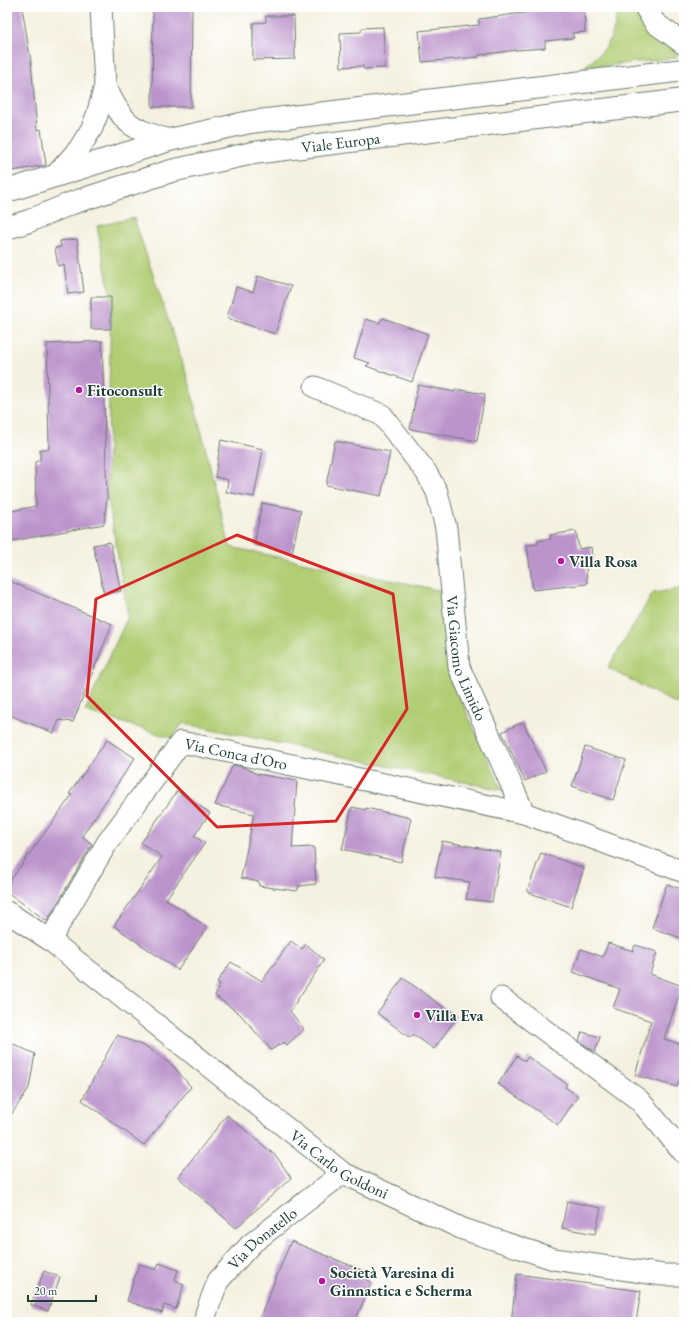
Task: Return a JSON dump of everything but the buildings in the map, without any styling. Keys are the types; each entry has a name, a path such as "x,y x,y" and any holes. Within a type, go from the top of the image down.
{"street":[{"path":"55,176 79,150 92,128 105,86 101,7"},
{"path":"645,7 655,23 684,44"},
{"name":"Viale Europa","path":"7,191 168,140 250,122 684,70"},
{"path":"105,86 126,122 140,131 168,140"},
{"name":"Viale Europa","path":"7,228 29,221 72,203 171,171 253,153 684,100"},
{"name":"Via Giacomo Limido","path":"315,387 382,415 426,472 437,492 446,528 459,667 524,813"},
{"name":"Via Conca d'Oro","path":"50,940 108,843 181,742 524,813"},
{"path":"524,813 684,872"},
{"name":"Via Carlo Goldoni","path":"7,912 50,940 343,1173 462,1229 554,1259 662,1275 684,1275"},
{"path":"502,998 639,1100 684,1153"},
{"name":"Via Donatello","path":"205,1322 206,1313 218,1281 251,1244 343,1173"}],"highlighted area":[{"path":"237,535 393,594 407,709 336,821 217,827 87,696 96,599"}],"green space":[{"path":"627,7 634,7 651,28 678,51 676,58 582,68 597,57 607,45 614,30 617,11"},
{"path":"134,218 189,382 230,547 443,591 450,676 502,790 183,723 172,738 85,711 128,616 107,493 111,297 97,226"},
{"path":"684,588 684,708 608,668 653,593"}],"place":[{"name":"Fitoconsult","path":"79,390"},
{"name":"Villa Rosa","path":"561,561"},
{"name":"Villa Eva","path":"417,1015"},
{"name":"Società Varesina di Ginnastica e Scherma","path":"322,1281"}]}
